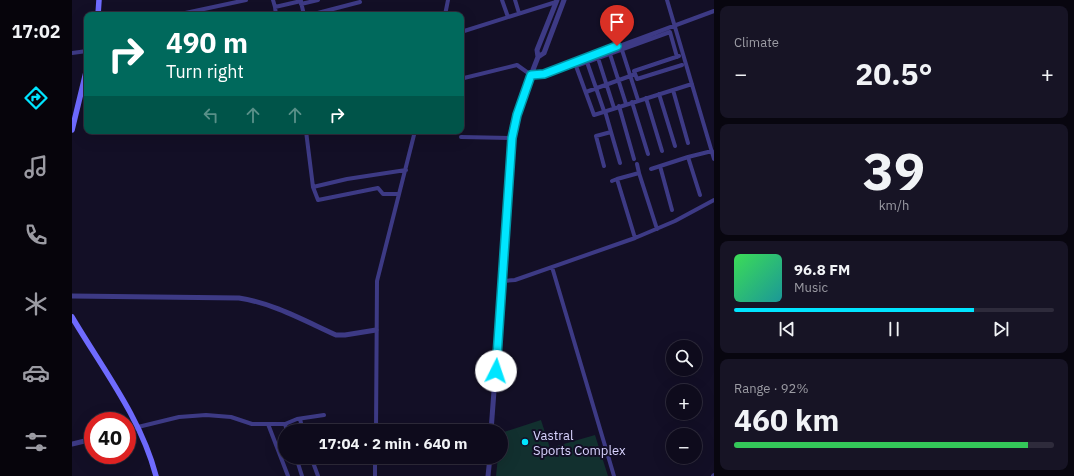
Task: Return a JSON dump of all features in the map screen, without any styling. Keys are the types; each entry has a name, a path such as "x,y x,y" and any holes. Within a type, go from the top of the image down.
{"main road":[{"path":"98,12 99,0"},
{"path":"72,130 84,88"},
{"path":"72,317 138,427 152,460 156,476"}],"street":[{"path":"214,0 215,6"},
{"path":"189,12 228,2 246,0"},
{"path":"273,0 275,12"},
{"path":"274,7 318,0"},
{"path":"445,12 448,0"},
{"path":"502,0 508,17"},
{"path":"515,0 519,13"},
{"path":"538,57 544,53 564,0"},
{"path":"667,0 714,159"},
{"path":"464,31 556,1"},
{"path":"492,424 512,138 517,115 538,57 537,50 556,1"},
{"path":"301,2 303,12"},
{"path":"322,12 360,2"},
{"path":"464,78 517,65 531,75 544,74 714,11"},
{"path":"677,57 670,32 576,66 594,115 692,84"},
{"path":"622,50 638,100"},
{"path":"72,54 84,52"},
{"path":"610,54 626,104"},
{"path":"586,92 635,74 634,71 683,55"},
{"path":"598,58 634,159"},
{"path":"587,62 620,163"},
{"path":"635,74 637,79 682,65"},
{"path":"673,90 688,143"},
{"path":"659,94 675,146"},
{"path":"646,98 662,151"},
{"path":"632,102 648,154"},
{"path":"604,166 596,136 611,132"},
{"path":"306,134 313,187 318,200 378,188 383,194 399,194"},
{"path":"376,424 376,281 414,134"},
{"path":"461,137 512,138"},
{"path":"651,169 712,151"},
{"path":"688,157 700,195"},
{"path":"637,164 657,229"},
{"path":"660,166 672,210"},
{"path":"313,187 347,179 406,170"},
{"path":"612,181 639,173"},
{"path":"618,179 635,238"},
{"path":"502,281 515,280 635,238 675,221 714,200"},
{"path":"552,267 614,476"},
{"path":"72,296 239,298 251,300 281,310 336,335 376,330"},
{"path":"138,427 179,417 206,415 231,418 252,424 278,424"},
{"path":"285,424 300,419 324,415"},
{"path":"300,419 301,424"},
{"path":"268,424 288,476"},
{"path":"72,444 84,441"},
{"path":"298,464 302,476"},
{"path":"314,464 318,476"},
{"path":"375,464 375,476"},
{"path":"488,476 489,464"}],"green space":[{"name":"Vastral Sports Complex","path":"541,420 550,448 595,435 608,476 496,476 497,464 508,464 508,431"}],"place":[{"name":"Vastral Sports Complex","path":"525,442"}],"route":[{"path":"496,371 512,138 517,115 531,75 544,74 617,46"}]}
